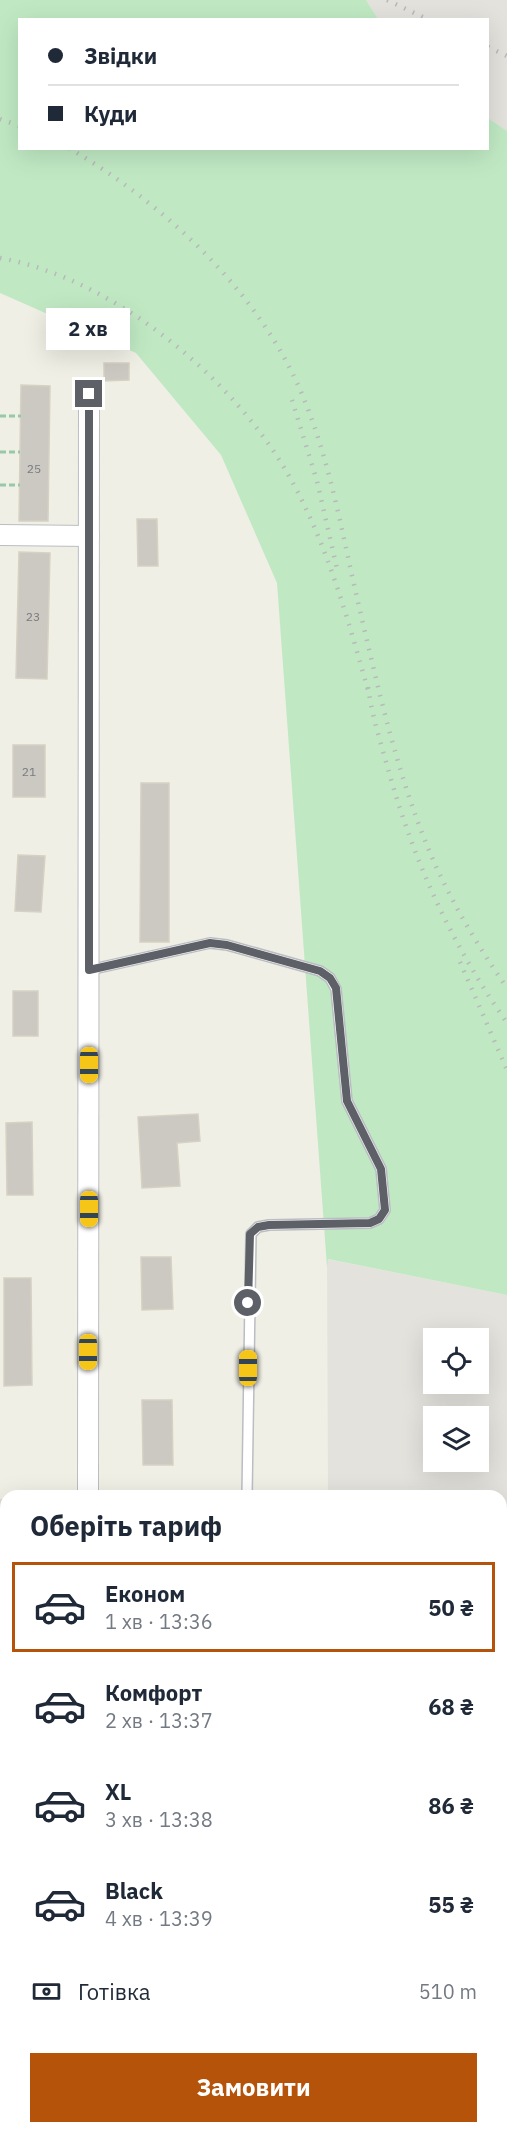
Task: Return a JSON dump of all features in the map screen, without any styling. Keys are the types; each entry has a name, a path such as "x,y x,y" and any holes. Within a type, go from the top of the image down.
{"street":[{"path":"88,1490 89,394"},
{"path":"0,535 89,536"}],"lane":[{"path":"89,970 210,943 227,945 320,971 330,978 336,988 347,1101 381,1169 385,1210 379,1219 370,1223 269,1225 258,1227 250,1234 248,1490"}],"path":[{"path":"0,416 21,416"},
{"path":"0,452 20,452"},
{"path":"0,485 20,485"}],"shaded area":[{"path":"366,0 507,0 507,131 489,119 489,18 377,18"},
{"path":"327,1259 507,1295 507,1490 328,1490"}],"green space":[{"path":"0,0 366,0 377,18 18,18 18,150 489,150 489,119 507,131 507,1295 328,1259 327,1267 277,583 221,455 136,353 0,293"}],"building":[{"path":"104,363 129,363 129,380 104,381"},
{"path":"21,385 50,386 48,521 19,521"},
{"path":"137,519 157,519 158,566 138,566"},
{"path":"19,552 50,553 47,679 16,678"},
{"path":"13,745 45,745 45,797 13,797"},
{"path":"141,783 169,783 169,942 140,942"},
{"path":"18,855 45,856 41,912 15,911"},
{"path":"13,991 38,991 38,1036 13,1036"},
{"path":"198,1114 200,1141 177,1143 180,1186 142,1188 138,1117"},
{"path":"32,1122 33,1195 7,1195 6,1123"},
{"path":"141,1257 171,1257 173,1309 142,1310"},
{"path":"4,1278 31,1278 32,1385 4,1386"},
{"path":"142,1400 172,1400 173,1465 143,1465"}],"railway":[{"path":"387,0 425,18"},
{"path":"489,47 507,56"},
{"path":"0,119 18,125"},
{"path":"72,150 138,194 202,250 256,314 279,349 298,385 326,465 380,694 415,814 452,900 507,988"},
{"path":"0,258 44,270 87,288 129,312 170,341 207,373 241,409 270,447 294,485 318,535 337,587 369,694"},
{"path":"292,400 317,481 338,573"},
{"path":"368,687 390,776 424,874 469,964 507,1023"},
{"path":"460,962 507,1070"}],"route":[{"path":"89,394 89,970 192,945 210,943 227,945 320,971 330,978 336,988 347,1101 381,1169 385,1210 379,1219 370,1223 269,1225 258,1227 250,1234 248,1303"}]}
